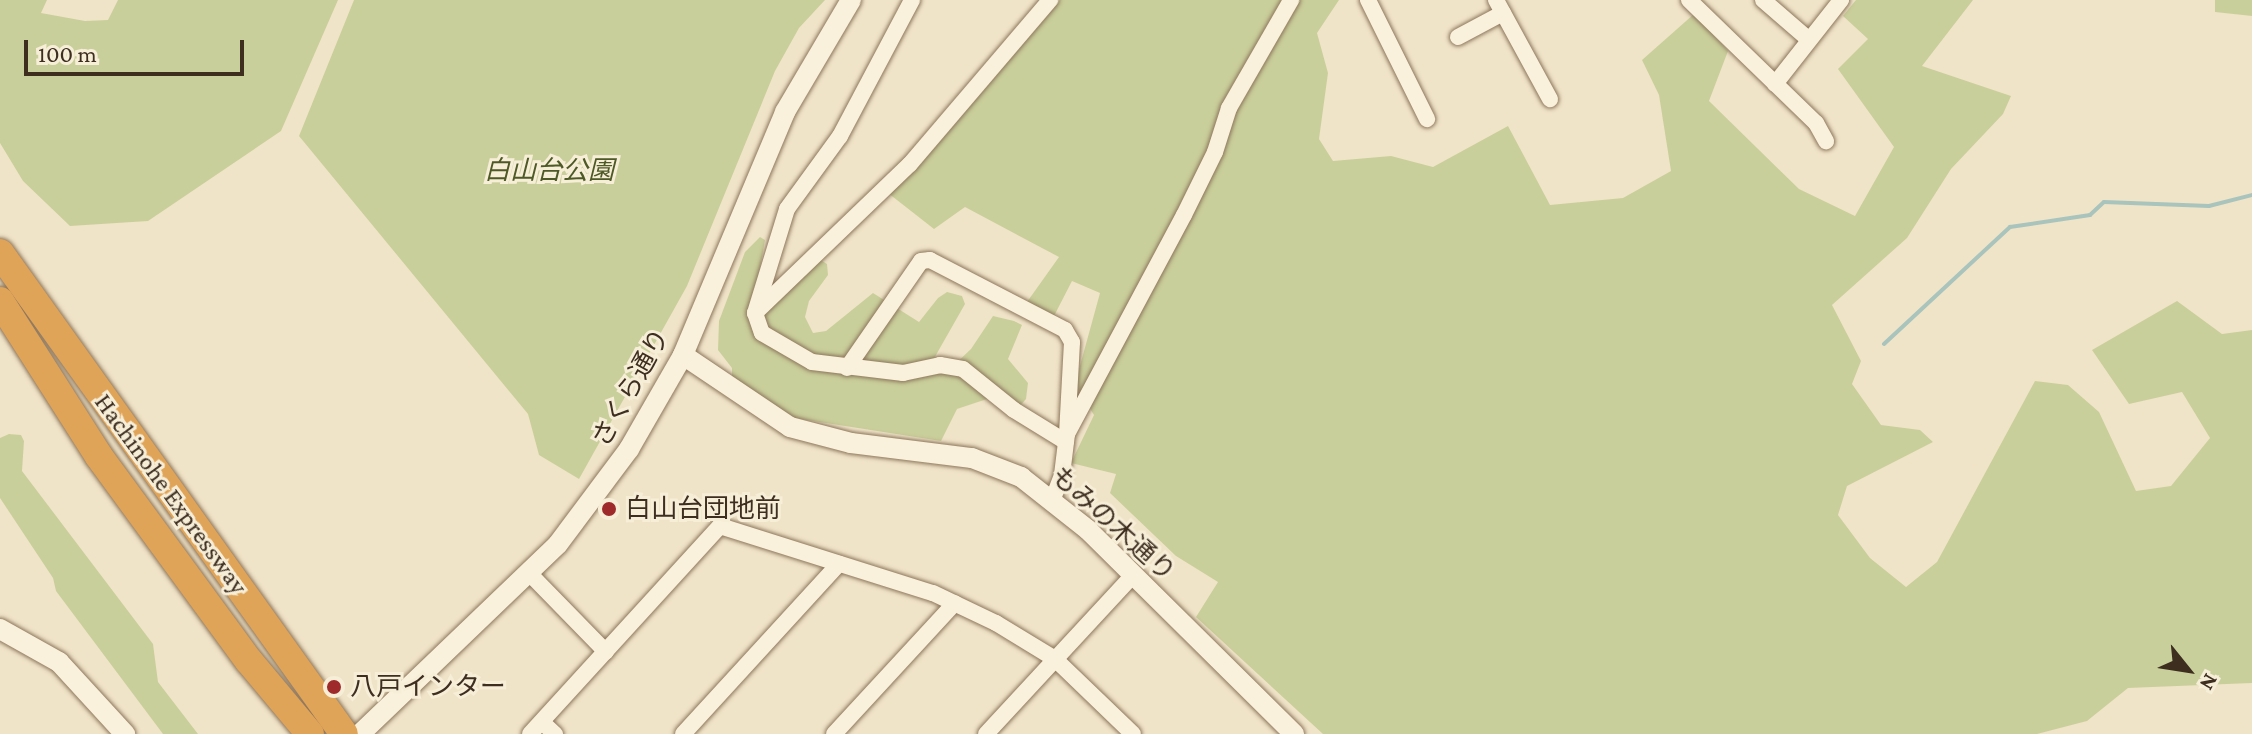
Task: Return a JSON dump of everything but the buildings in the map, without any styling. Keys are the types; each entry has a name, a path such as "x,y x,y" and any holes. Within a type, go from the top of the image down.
{"highway":[{"name":"Hachinohe Expressway","path":"0,253 344,734"},
{"name":"Hachinohe Expressway","path":"0,301 115,480 310,734"}],"street":[{"name":"さくら通り","path":"360,734 529,573 591,504 683,355 774,135 851,0"},
{"path":"912,0 840,136 787,209 755,313 762,333 786,350 812,362 903,373 940,365 963,369 1014,410 1067,438"},
{"path":"755,313 910,164 1050,0"},
{"path":"1067,438 1215,152 1229,108 1291,0"},
{"path":"1368,0 1427,119"},
{"path":"1689,0 1816,123 1826,141"},
{"path":"1763,0 1808,39"},
{"path":"1775,84 1841,0"},
{"path":"1458,37 1500,6 1550,99"},
{"path":"847,368 921,261 930,260 1065,330 1072,342 1067,438 1053,499"},
{"name":"もみの木通り","path":"683,355 790,427 851,443 972,458 1021,477 1053,499 1294,734"},
{"path":"542,730 606,652 720,526 955,603 1055,659 1133,734"},
{"path":"683,734 839,564"},
{"path":"529,573 606,652"},
{"path":"986,734 1133,575"},
{"path":"834,734 955,603"},
{"path":"0,629 59,662 125,734"}],"green space":[{"path":"0,0 47,0 41,13 85,21 108,20 118,0 338,0 281,131 148,221 70,226 23,181 0,143"},
{"name":"白山台公園","path":"354,0 825,0 799,28 775,71 687,286 579,479 539,455 528,414 299,136"},
{"path":"1060,0 1339,0 1317,33 1328,73 1319,139 1333,161 1391,156 1433,167 1508,126 1550,205 1623,198 1671,171 1659,95 1642,60 1694,14 1728,51 1709,101 1799,189 1855,216 1894,147 1838,69 1868,39 1843,16 1856,0 1973,0 1922,66 2011,96 2003,114 1951,169 1907,238 1832,305 1861,361 1852,384 1881,425 1920,430 1933,442 1847,486 1838,515 1870,558 1906,587 1937,562 2035,381 2068,385 2099,412 2136,491 2171,486 2210,438 2182,392 2129,404 2092,350 2177,301 2222,334 2252,330 2252,683 2128,688 2087,721 2037,734 1323,734 1196,617 1218,582 1176,556 1110,493 1116,474 1071,463 1094,415 1075,384 1100,293 1072,281 1054,316 1027,302 1059,257 965,207 934,229 888,193 947,133"},
{"path":"2215,0 2252,0 2252,16 2215,12"},
{"path":"760,237 765,240 751,320 765,314 819,259 827,264 828,275 809,301 805,317 813,333 826,331 873,293 919,322 938,298 947,292 962,296 965,304 932,362 949,370 971,349 993,316 1014,321 1022,325 1008,359 1028,383 1026,399 1019,407 990,398 957,409 941,441 794,418 732,377 732,368 718,350 719,321 745,252"},
{"path":"9,434 21,435 24,441 22,471 153,644 158,682 198,734 163,734 56,591 53,578 0,498 0,438"}],"waterway":[{"path":"1884,344 2010,227 2090,215 2104,202 2209,206 2252,195"}],"place":[{"name":"白山台団地前","path":"609,509"},
{"name":"八戸インター","path":"334,687"}]}
